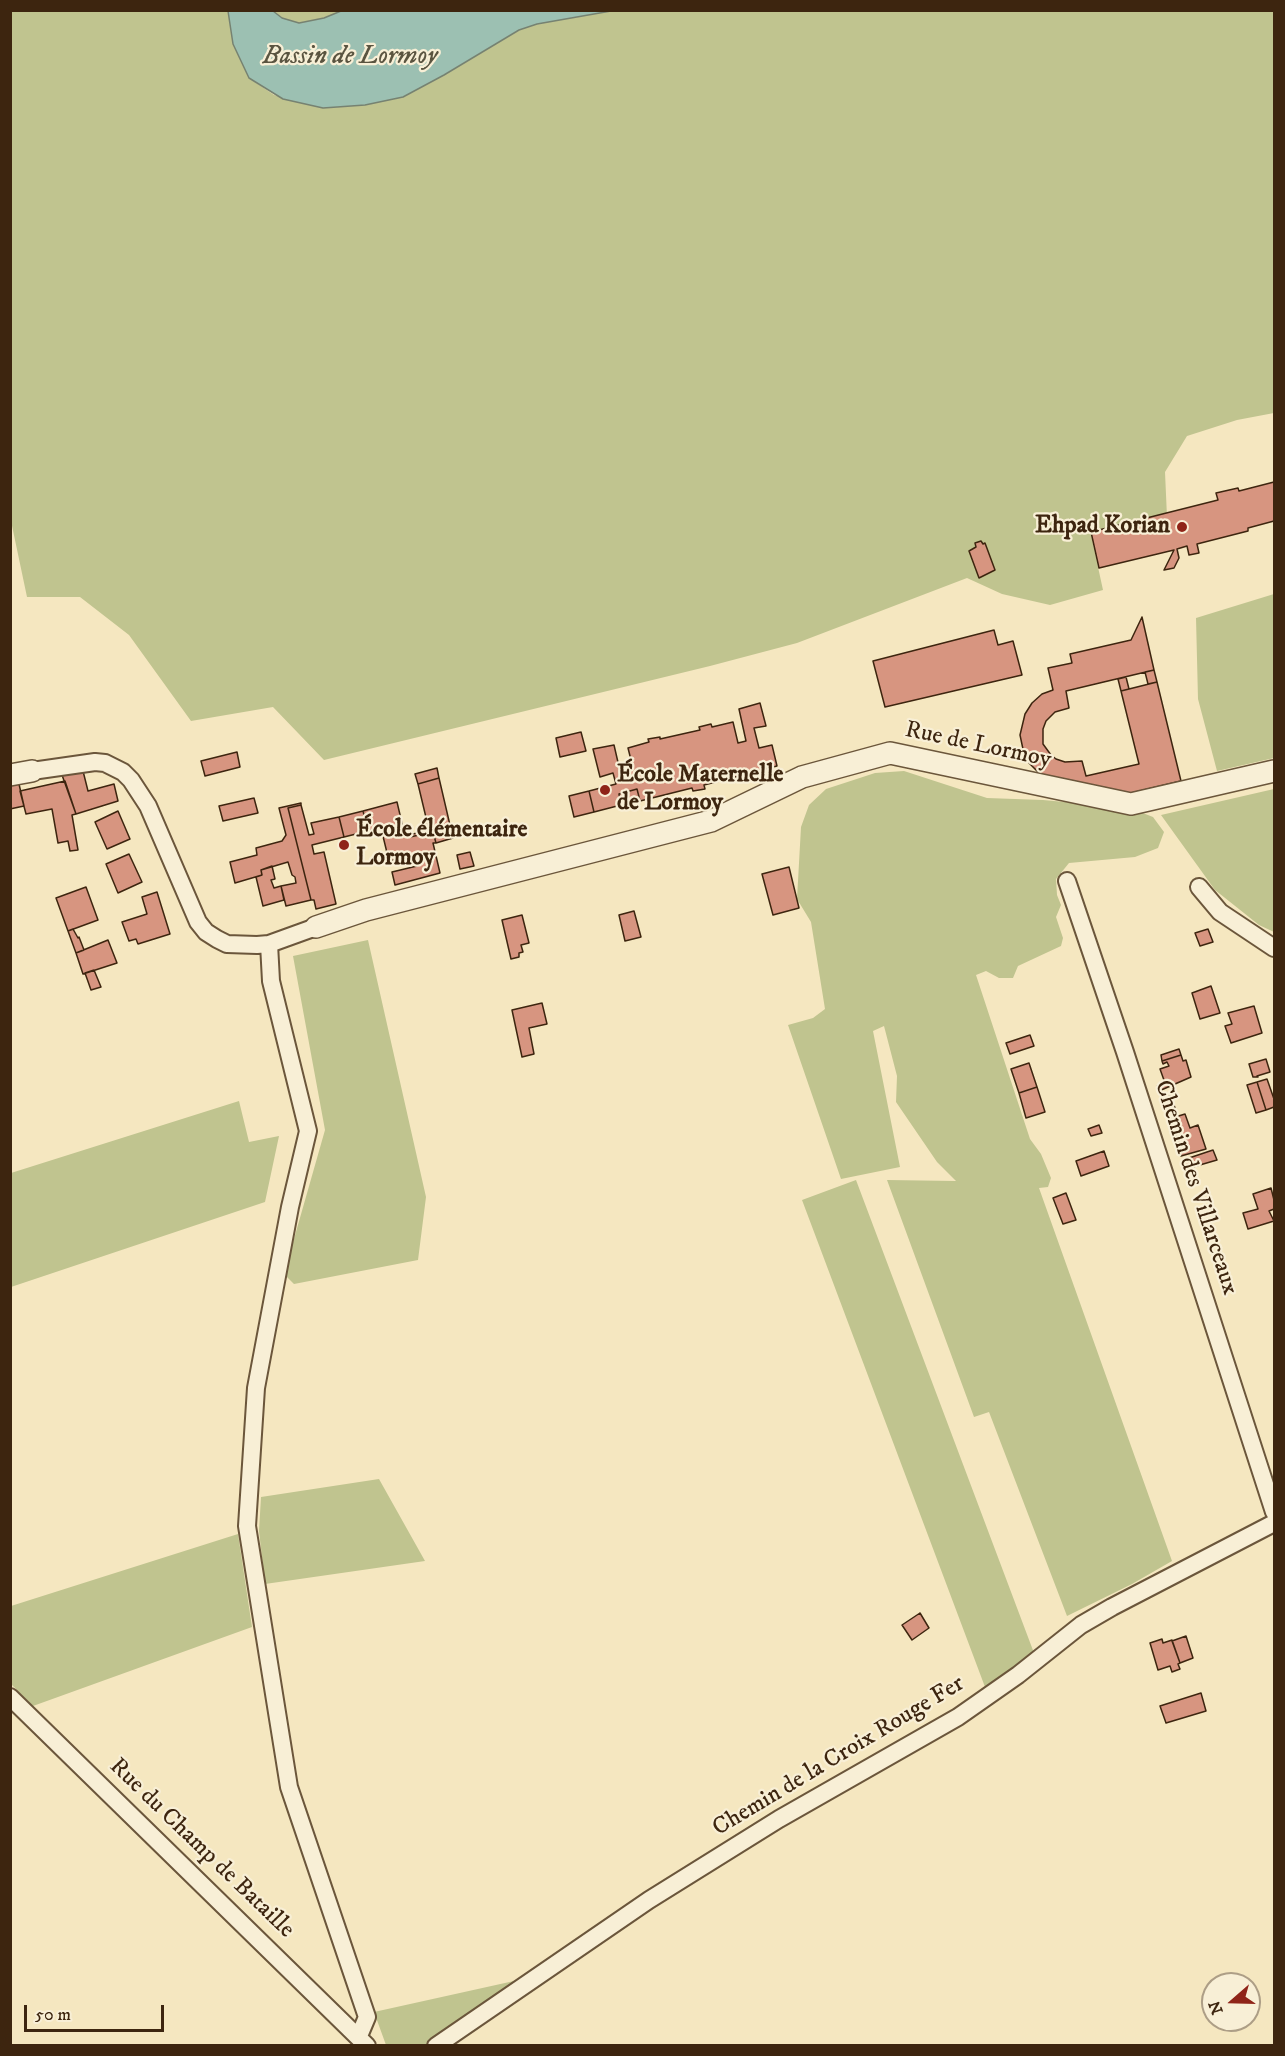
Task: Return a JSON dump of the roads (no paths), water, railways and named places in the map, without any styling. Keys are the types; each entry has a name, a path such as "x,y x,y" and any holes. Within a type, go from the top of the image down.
{"street":[{"name":"Rue de Lormoy","path":"10,775 95,762 105,762 123,772 148,806 193,912 206,932 227,944 257,945 269,944 366,910 711,821 802,777 890,753 1131,804 1275,771"},
{"name":"Chemin des Villarceaux","path":"1067,881 1275,1512"},
{"path":"1199,887 1220,912 1275,948"},
{"path":"269,944 271,981 308,1131 288,1218 256,1388 247,1526 290,1787 367,2016 363,2041"},
{"name":"Chemin de la Croix Rouge Fer","path":"436,2046 649,1900 749,1837 958,1717 1018,1675 1081,1625 1113,1606 1275,1523"},
{"name":"Rue du Champ de Bataille","path":"10,1697 363,2041"}],"water":[{"name":"Bassin de Lormoy","path":"228,11 273,11 282,18 299,23 324,18 341,11 611,11 537,24 519,30 403,97 365,105 323,108 283,99 249,78 233,44"}],"place":[{"name":"Ehpad Korian","path":"1182,527"},
{"name":"École Maternelle de Lormoy","path":"605,790"},
{"name":"École élémentaire Lormoy","path":"344,845"}]}
